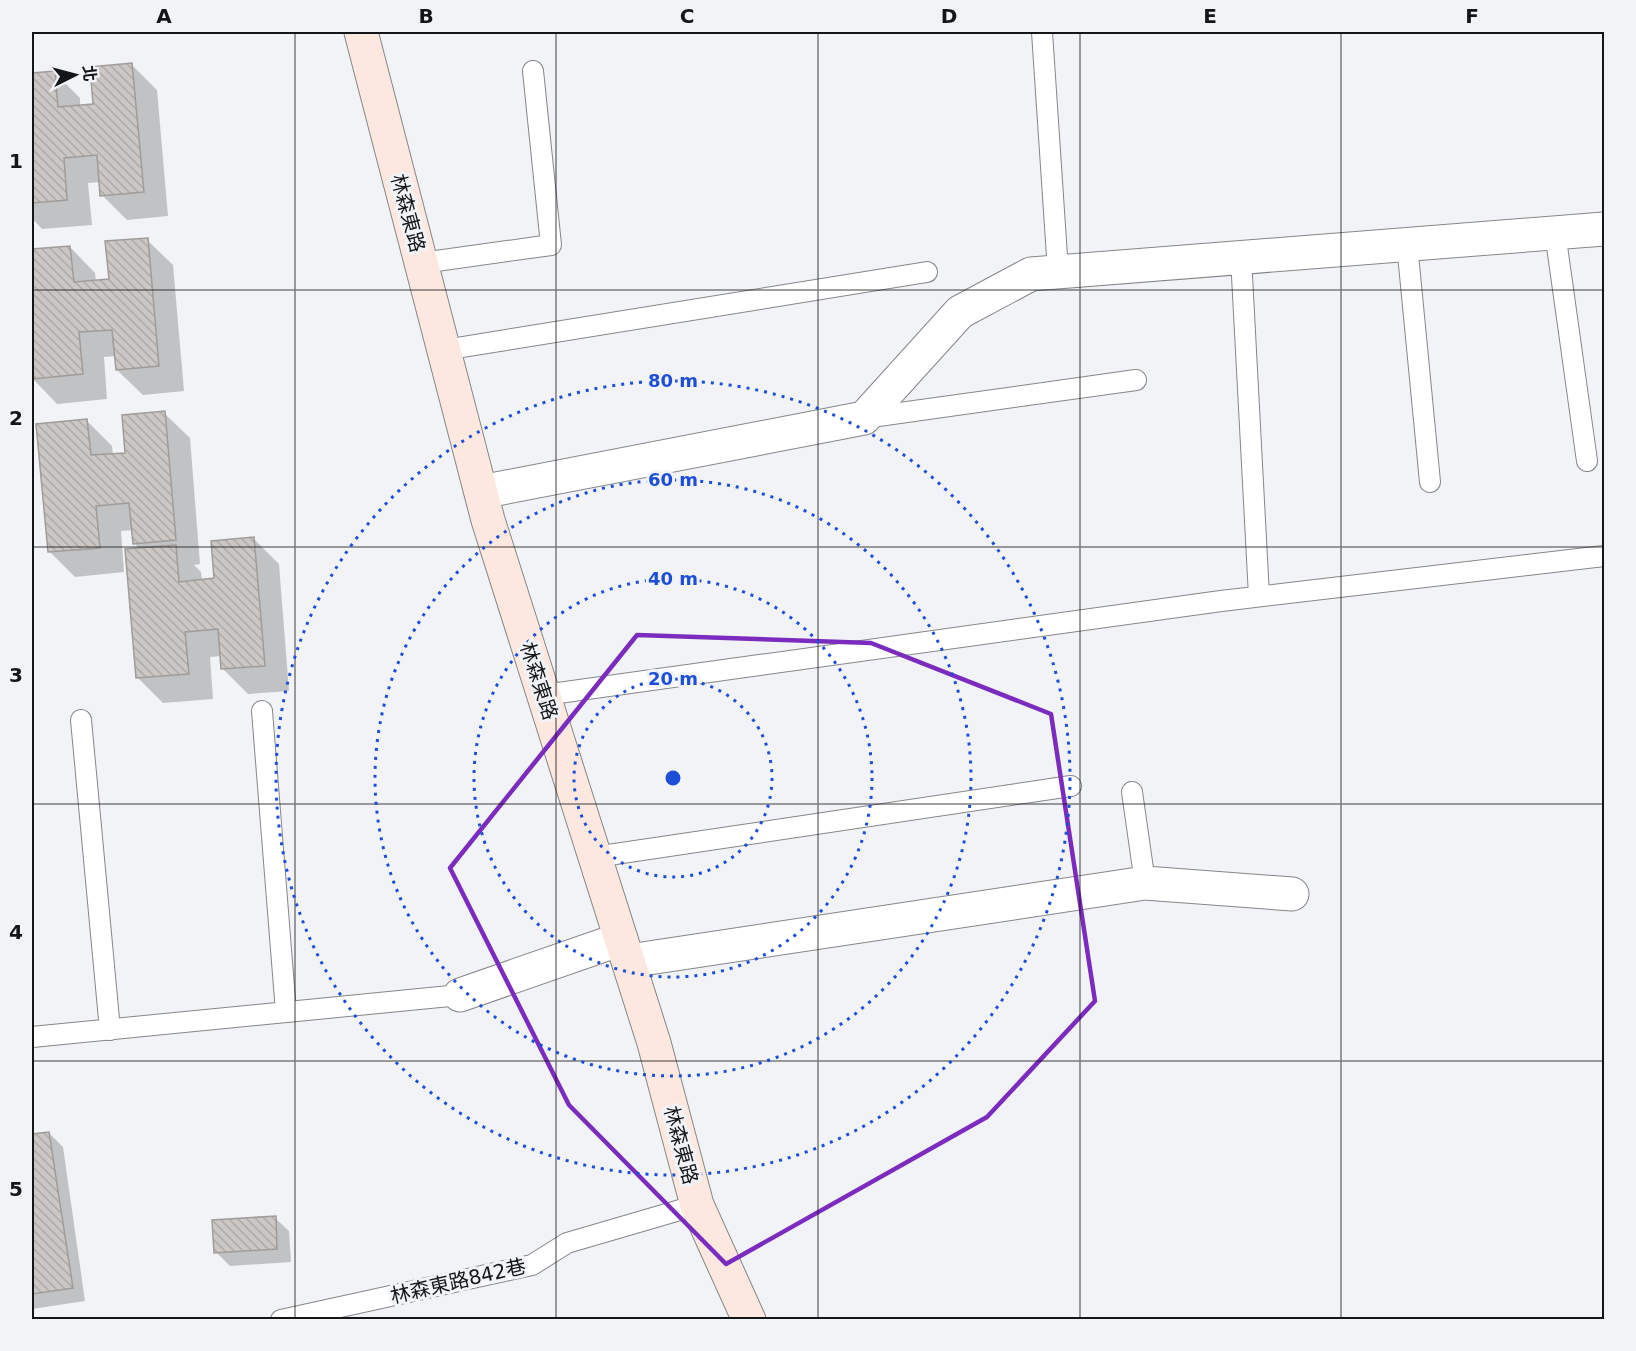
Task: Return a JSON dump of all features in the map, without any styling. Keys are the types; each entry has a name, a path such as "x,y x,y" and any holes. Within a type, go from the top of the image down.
{"main road":[{"name":"林森東路","path":"361,32 481,492 625,950 698,1205 749,1320"}],"street":[{"path":"481,492 864,418 960,312 1031,274 1605,229"},
{"path":"460,995 625,950 1145,883 1292,894"}],"lane":[{"path":"1042,32 1058,271"},
{"path":"422,263 551,245 533,70"},
{"path":"1555,232 1587,461"},
{"path":"1407,244 1430,482"},
{"path":"1241,257 1259,596"},
{"path":"444,350 927,272"},
{"path":"864,418 1136,380"},
{"path":"544,695 1259,596 1605,556"},
{"path":"262,711 286,1012"},
{"path":"81,720 110,1030"},
{"path":"595,857 1071,786"},
{"path":"1132,792 1145,883"},
{"path":"32,1037 460,995"},
{"name":"林森東路842巷","path":"280,1320 532,1265 567,1243 698,1205"}],"highlighted area":[{"path":"637,635 871,643 1051,714 1095,1001 987,1117 726,1264 569,1105 450,868"}],"building":[{"path":"132,63 144,192 100,196 97,155 64,158 67,200 32,203 32,73 55,71 58,107 93,104 90,67"},
{"path":"148,238 159,366 116,370 112,330 79,332 83,374 32,379 32,249 70,246 74,282 109,279 105,241"},
{"path":"165,411 176,540 133,544 129,503 96,506 100,548 48,552 36,424 87,419 91,455 125,453 122,415"},
{"path":"254,537 265,666 221,669 218,629 185,632 189,674 136,678 125,549 176,545 179,582 214,578 211,541"},
{"path":"49,1132 73,1288 32,1294 32,1134"},
{"path":"276,1216 277,1249 214,1253 212,1220"}]}
